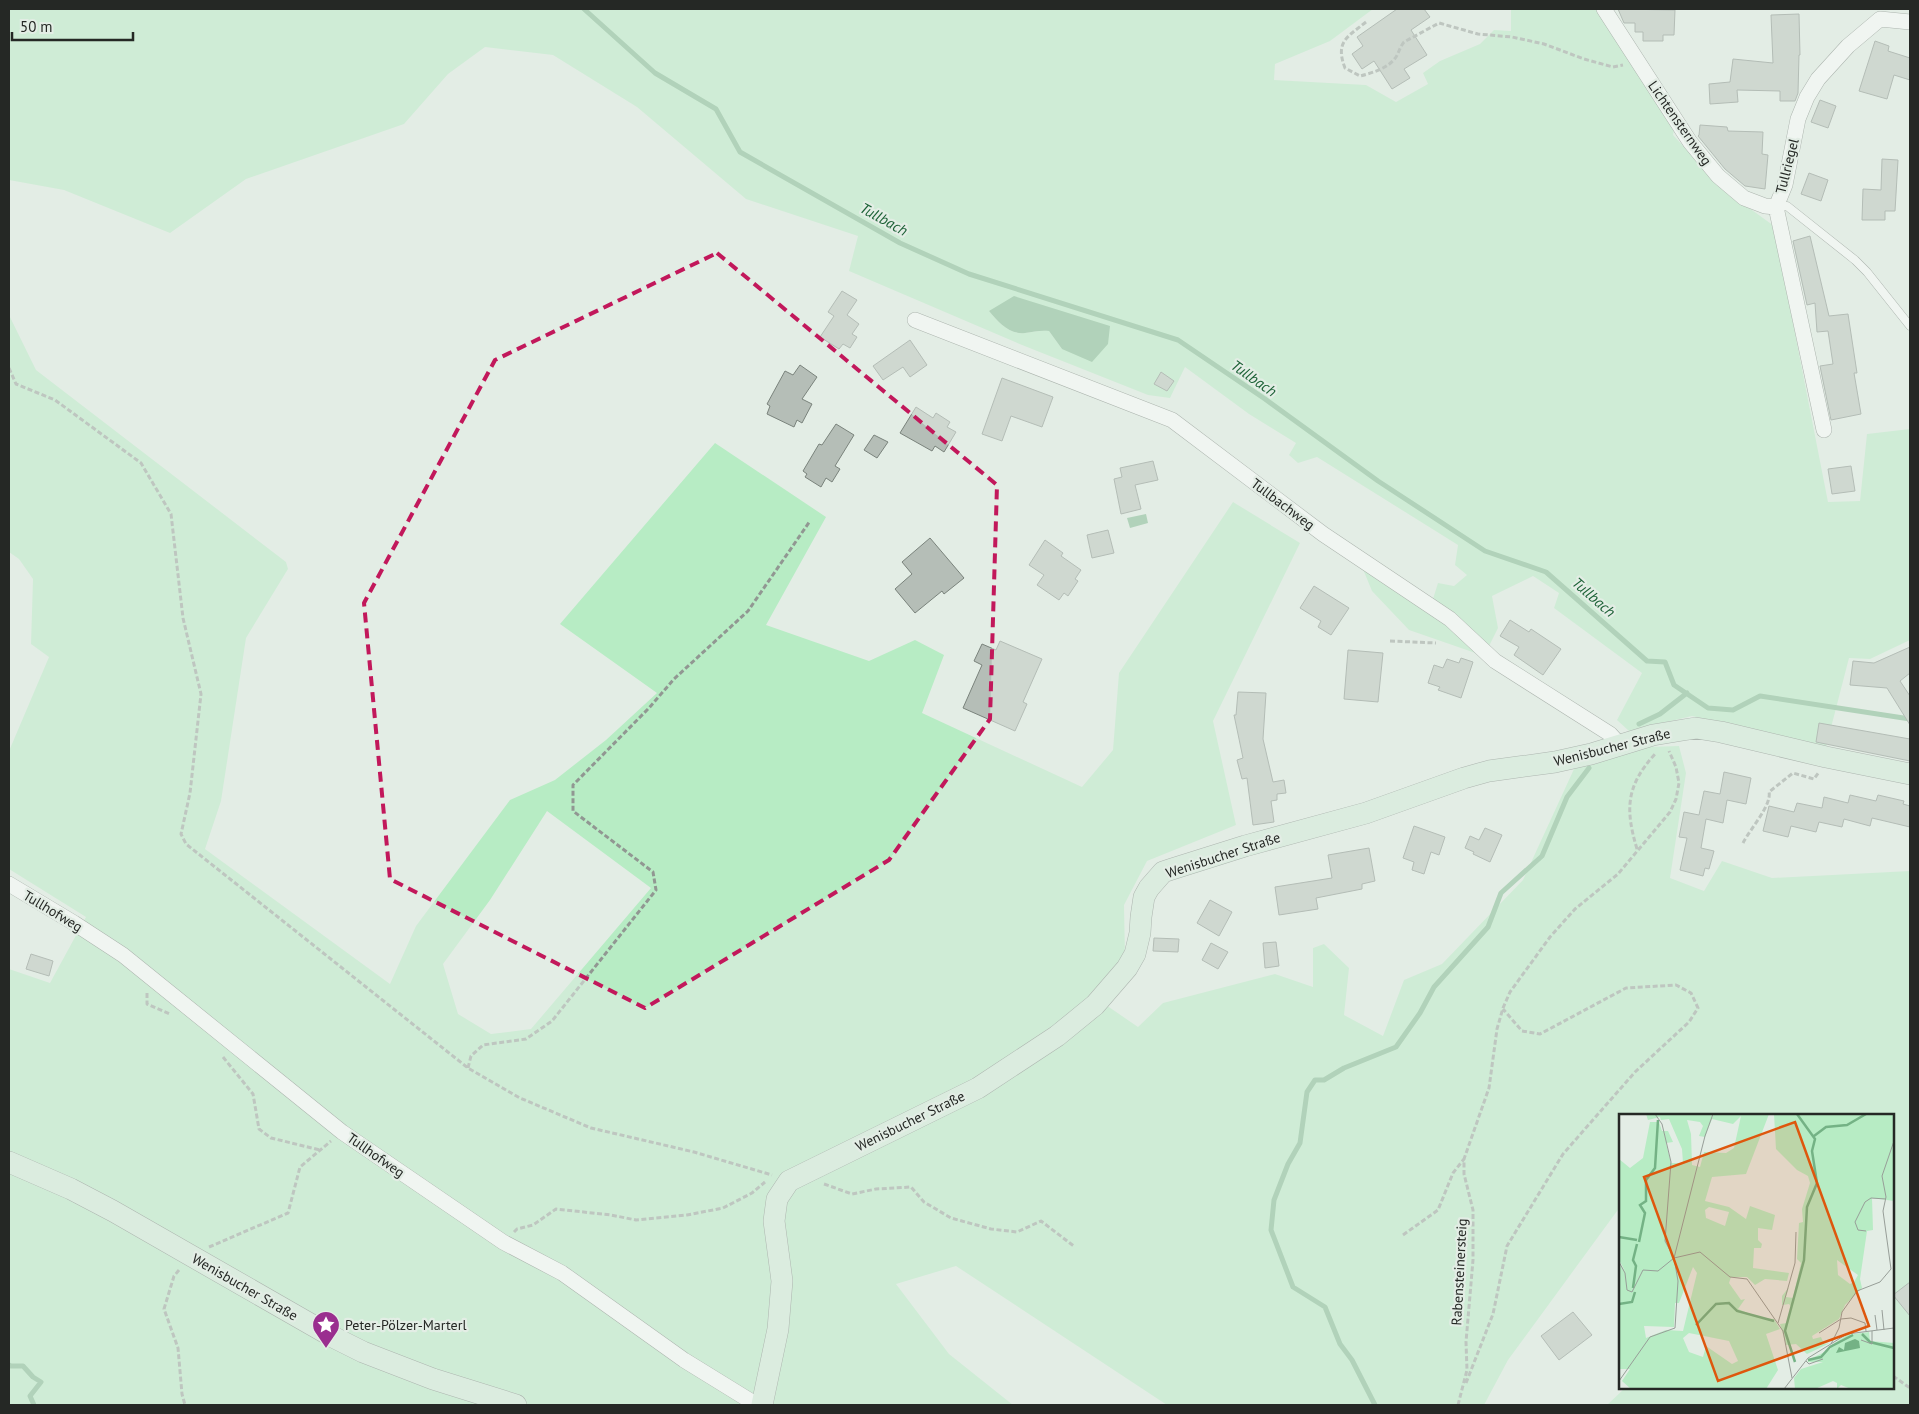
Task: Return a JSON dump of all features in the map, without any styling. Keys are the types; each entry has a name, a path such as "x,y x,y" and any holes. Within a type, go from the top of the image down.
{"street":[{"name":"Lichtensternweg","path":"1604,9 1690,142 1718,176 1744,198 1765,206 1776,207"},
{"name":"Tullriegel","path":"1824,430 1776,207 1786,185 1798,119 1818,79 1848,46 1880,19 1910,22"},
{"name":"Tullbachweg","path":"914,320 1172,420 1323,534 1450,619 1495,661 1603,729 1620,745"},
{"name":"Wenisbucher Straße","path":"762,1405 778,1329 782,1282 774,1221 777,1199 789,1181 978,1088 1057,1036 1095,1005 1127,968 1135,954 1140,933 1144,897 1163,872 1245,846 1366,813 1489,771 1555,762 1591,754 1662,733 1696,728 1910,774"},
{"name":"Tullhofweg","path":"9,884 74,922 122,955 342,1132 503,1242 562,1273 684,1360 757,1405"},
{"name":"Wenisbucher Straße","path":"9,1162 71,1189 113,1211 333,1337 363,1352 433,1379 516,1405"}],"lane":[{"name":"Lichtensternweg","path":"1776,207 1787,206 1855,260 1910,326"}],"path":[{"path":"1366,22 1345,39 1340,55 1345,68 1360,76 1376,72 1396,58 1404,42 1439,23 1478,34 1512,37 1544,44 1584,59 1613,67 1639,63"},
{"path":"9,368 16,384 55,400 141,463 171,514 183,618 201,694 190,793 181,834 186,844 468,1068 520,1098 590,1128 694,1152 773,1176 752,1193 723,1208 687,1214 636,1220 611,1215 556,1209 533,1225 517,1229 503,1242"},
{"path":"468,1068 470,1056 483,1046 526,1039 552,1021 656,890 653,872 573,810 573,785 649,708 674,679 748,611 810,521"},
{"path":"1390,641 1436,643"},
{"path":"1637,850 1630,825 1630,798 1637,776 1658,750 1662,733"},
{"name":"Rabensteinersteig","path":"1458,1405 1463,1392 1466,1370 1466,1342 1473,1260 1473,1210 1464,1174 1464,1159 1489,1088 1497,1029 1503,1008 1510,992 1550,937 1575,909 1618,874 1670,812 1676,799 1679,783 1676,767 1662,733"},
{"path":"1743,843 1759,814 1766,809 1770,795 1769,792 1793,774 1814,779"},
{"path":"148,976 147,1004 174,1015"},
{"path":"1463,1392 1493,1314 1507,1246 1563,1154 1635,1072 1689,1022 1698,1008 1691,993 1676,984 1626,988 1540,1034 1522,1031 1503,1008"},
{"path":"221,1055 253,1094 259,1129 271,1138 320,1150"},
{"path":"1403,1235 1438,1210 1453,1173 1464,1159"},
{"path":"800,1176 852,1194 876,1189 911,1187 924,1202 951,1218 991,1229 1017,1232 1041,1221 1076,1247"},
{"path":"1894,1377 1910,1388"}],"highlighted area":[{"path":"717,253 997,485 990,719 889,860 645,1008 390,879 364,603 495,360"}],"shaded area":[{"path":"9,9 1373,9 1330,41 1275,64 1274,80 1366,85 1396,102 1428,84 1423,73 1440,61 1480,44 1494,30 1511,31 1511,9 1613,9 1677,114 1673,135 1723,189 1774,226 1828,502 1860,501 1867,434 1910,429 1910,640 1870,659 1849,658 1826,747 1692,716 1629,731 1617,720 1642,673 1554,608 1559,593 1533,576 1492,596 1498,628 1484,656 1409,630 1372,591 1353,545 1432,602 1438,583 1454,586 1467,575 1455,565 1458,545 1317,457 1298,463 1289,455 1296,443 1249,414 1185,367 1170,398 1148,395 1022,345 849,271 858,236 746,199 637,107 553,55 485,47 448,74 404,124 246,179 170,233 64,190 9,180","holes":["989,311 1108,344 1062,349 1049,331 1014,332 1000,323"]},
{"path":"1014,296 1110,326 1108,344 1092,362 1062,349 1049,331 1020,333 1009,330 989,311"},
{"path":"9,315 36,370 286,562 288,569 246,638 221,801 205,849 390,984 416,926 510,800 555,780 606,740 657,693 560,624 715,443 826,517 766,625 869,661 915,640 944,655 922,713 1082,787 1113,750 1119,673 1233,502 1300,543 1213,721 1236,825 1147,861 1124,905 1125,957 1090,994 1138,1027 1163,1003 1275,974 1313,987 1313,948 1324,944 1349,968 1344,1015 1383,1036 1404,980 1442,964 1523,880 1574,769 1646,747 1679,746 1686,773 1670,878 1704,891 1722,861 1772,878 1910,871 1910,1405 1607,1405 1624,1389 1894,1389 1894,1114 1619,1114 1619,1208 1508,1360 1484,1405 1167,1405 956,1266 896,1284 949,1354 1013,1405 9,1405 9,969 50,983 86,917 9,869 9,751 49,657 31,644 33,579 19,559 9,552","holes":["547,811 651,888 531,1029 491,1034 458,1014 443,964 490,900"]},
{"path":"1146,514 1148,523 1130,528 1127,518"}],"building":[{"path":"1397,9 1424,9 1430,17 1411,30 1427,55 1404,69 1410,78 1392,89 1374,61 1362,69 1352,54 1363,46 1357,37"},
{"path":"1618,9 1675,10 1674,35 1663,35 1663,41 1643,41 1643,32 1635,32 1635,23 1624,23"},
{"path":"1799,14 1800,55 1798,93 1795,101 1780,101 1780,91 1737,90 1738,102 1710,104 1709,84 1730,82 1733,59 1773,63 1771,15"},
{"path":"1875,41 1889,46 1888,51 1910,58 1910,80 1894,75 1887,99 1859,91"},
{"path":"1820,100 1836,106 1828,128 1811,122"},
{"path":"1700,125 1727,127 1728,131 1763,132 1762,154 1768,155 1765,189 1745,186 1725,169 1698,136"},
{"path":"1882,159 1898,160 1895,211 1885,211 1885,220 1862,220 1863,189 1881,190"},
{"path":"1809,173 1828,180 1821,201 1801,194"},
{"path":"1810,236 1829,316 1848,314 1857,373 1854,373 1861,414 1831,420 1820,366 1833,364 1828,331 1817,332 1815,303 1807,305 1793,241"},
{"path":"842,291 857,300 847,315 859,324 852,334 857,337 850,348 843,344 839,349 820,337 834,316 828,312"},
{"path":"910,340 927,365 910,377 903,367 883,380 873,366"},
{"path":"800,365 817,377 802,399 812,404 802,423 797,420 794,427 767,414 770,406 767,404 785,371 793,375"},
{"path":"1161,372 1174,381 1167,391 1154,384"},
{"path":"1002,378 1053,397 1042,427 1011,416 1002,441 982,434"},
{"path":"916,407 933,418 936,413 950,422 947,427 956,432 944,452 935,446 932,451 900,433"},
{"path":"836,424 854,435 835,466 840,469 832,482 826,478 821,487 805,477 807,474 803,471 819,444 822,445"},
{"path":"874,435 888,442 877,458 864,450"},
{"path":"1153,461 1158,480 1135,485 1141,509 1121,514 1114,479 1122,477 1120,468"},
{"path":"1851,466 1855,491 1832,494 1828,469"},
{"path":"1108,530 1114,553 1092,558 1087,535"},
{"path":"930,538 964,578 944,594 942,591 915,613 895,589 912,574 902,562"},
{"path":"1045,540 1063,553 1061,556 1081,570 1075,579 1078,581 1068,596 1064,593 1059,600 1037,585 1044,575 1029,565"},
{"path":"1314,586 1349,608 1331,635 1318,627 1321,621 1300,608"},
{"path":"1510,620 1529,632 1531,629 1561,649 1543,675 1514,655 1519,647 1500,636"},
{"path":"1000,641 1042,659 1023,702 1027,704 1015,731 963,708 982,665 974,661 982,644 996,650"},
{"path":"1910,647 1910,673 1900,681 1910,696 1910,725 1887,688 1850,685 1853,661 1874,663"},
{"path":"1348,650 1383,653 1378,702 1344,699"},
{"path":"1461,658 1473,662 1461,698 1438,690 1440,687 1428,683 1434,665 1443,668 1447,659 1459,663"},
{"path":"1238,692 1266,693 1263,739 1273,782 1284,780 1286,793 1277,794 1277,800 1271,801 1274,822 1253,825 1247,778 1242,779 1237,760 1243,758 1234,715 1236,715"},
{"path":"1819,723 1910,739 1910,761 1816,742"},
{"path":"1724,772 1751,778 1746,804 1727,800 1723,823 1706,819 1701,848 1714,851 1709,869 1705,868 1703,876 1680,870 1687,838 1679,837 1684,812 1699,815 1704,791 1720,794"},
{"path":"1850,795 1876,801 1878,795 1904,801 1903,804 1910,806 1910,827 1872,818 1870,826 1844,819 1842,827 1819,822 1816,832 1791,826 1788,837 1763,831 1769,806 1794,812 1797,803 1822,808 1824,797 1848,803"},
{"path":"1414,826 1445,837 1439,855 1431,852 1424,874 1412,870 1414,862 1403,858"},
{"path":"1485,828 1502,835 1490,862 1465,848 1470,836 1479,840"},
{"path":"1369,848 1375,881 1362,884 1362,889 1316,898 1318,909 1279,915 1275,887 1332,878 1328,855"},
{"path":"1210,900 1232,912 1219,936 1197,923"},
{"path":"1154,938 1179,939 1178,952 1153,951"},
{"path":"1276,942 1279,966 1265,968 1263,943"},
{"path":"1211,943 1228,952 1218,969 1202,960"},
{"path":"31,954 53,961 49,976 26,969"},
{"path":"1910,1282 1910,1316 1894,1296"},
{"path":"1573,1312 1592,1335 1559,1360 1541,1336"}],"waterway":[{"name":"Tullbach","path":"584,9 655,73 716,109 740,152 900,243 969,274 1178,340 1265,399 1378,481 1485,551 1546,572 1647,661 1665,662 1674,685 1708,708 1733,710 1760,696 1910,719"},
{"path":"1639,724 1660,714 1687,693"},
{"path":"1375,1405 1352,1360 1340,1344 1325,1307 1293,1287 1271,1230 1274,1200 1288,1164 1300,1143 1307,1092 1315,1080 1324,1080 1344,1068 1396,1047 1420,1013 1434,987 1488,927 1501,893 1542,856 1567,797 1589,768"},
{"path":"9,1365 23,1366 33,1377 41,1382 30,1396 34,1405"}],"place":[{"name":"Peter-Pölzer-Marterl","path":"326,1349"}]}
